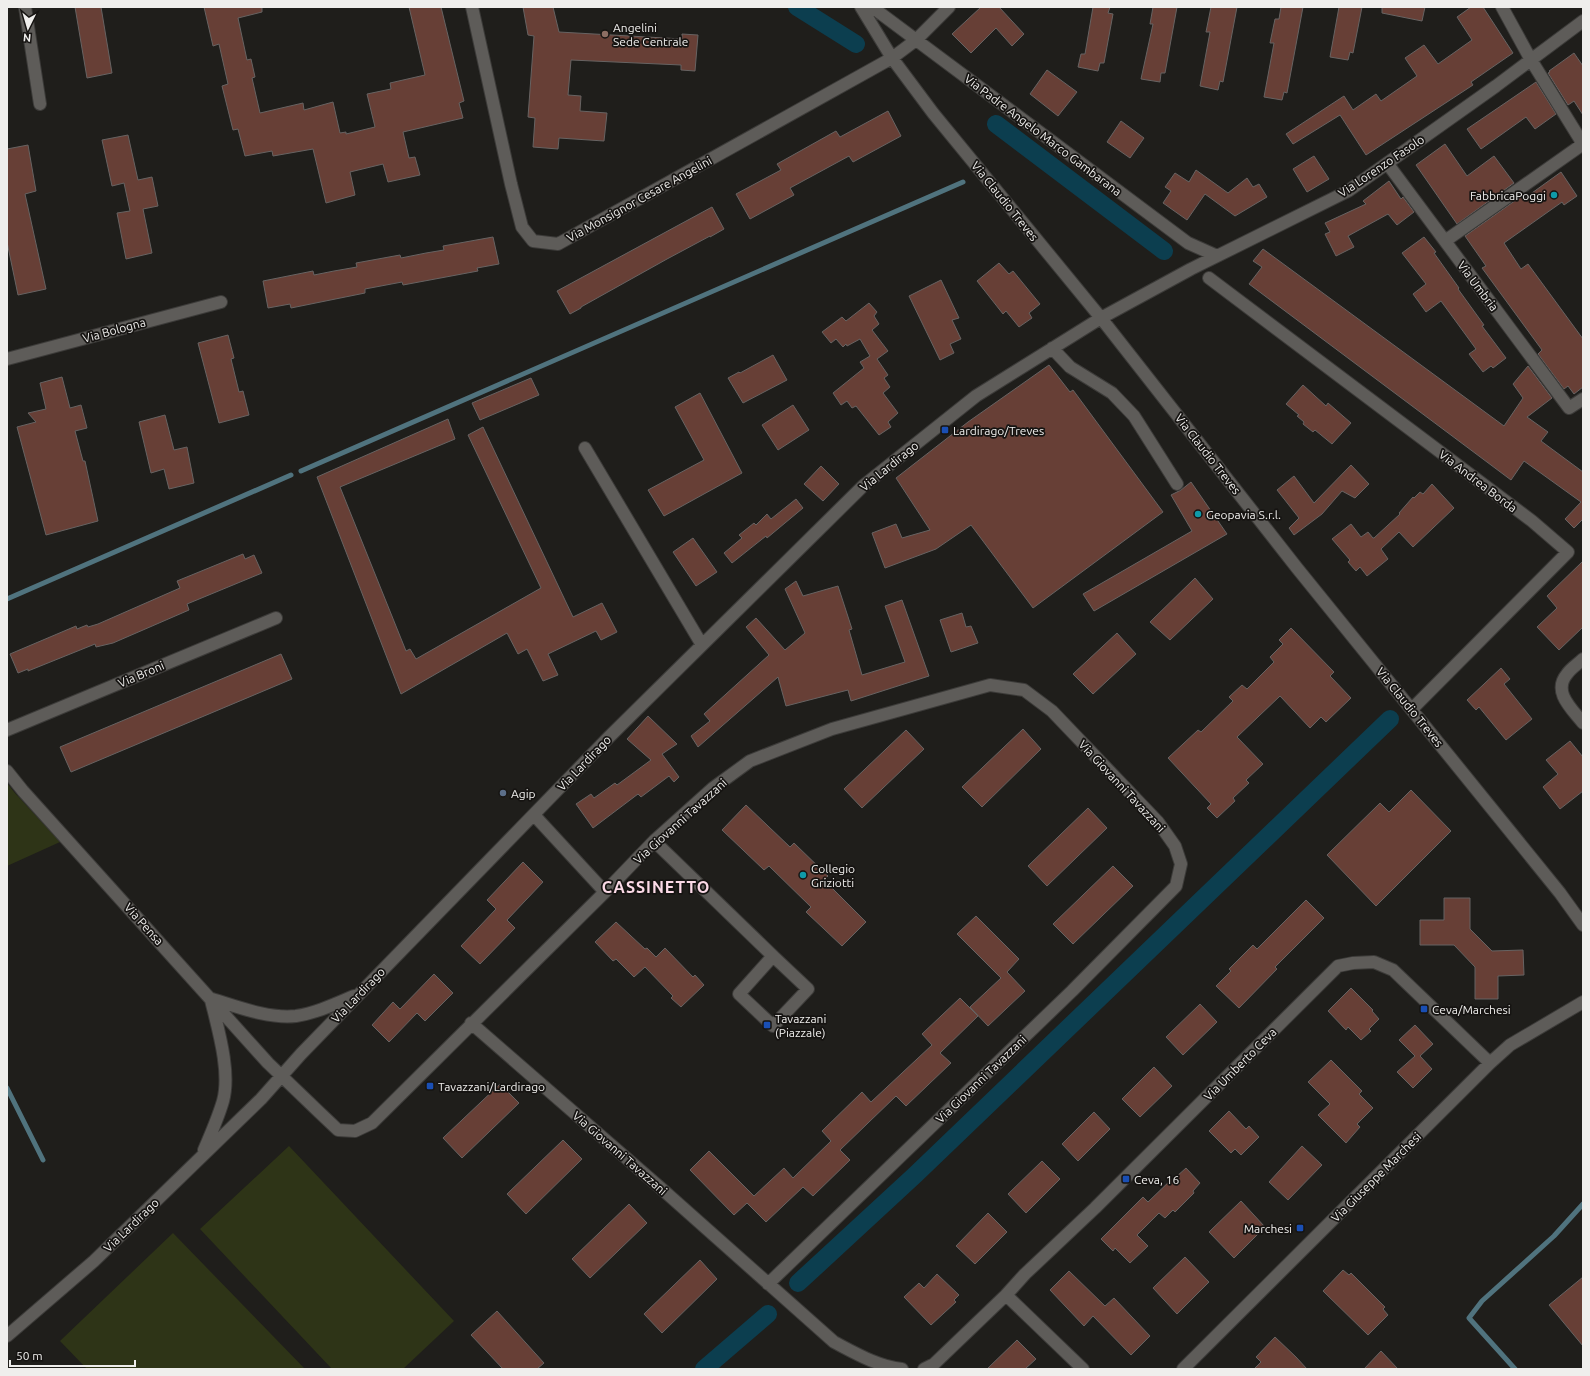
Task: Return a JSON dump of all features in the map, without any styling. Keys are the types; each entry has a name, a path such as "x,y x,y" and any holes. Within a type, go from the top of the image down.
{"street":[{"path":"25,7 40,104"},
{"name":"Via Monsignor Cesare Angelini","path":"472,7 522,227 533,242 558,244 892,58 916,40 949,7"},
{"path":"861,7 892,58"},
{"name":"Via Padre Angelo Marco Gambarana","path":"872,7 1188,243 1217,256"},
{"path":"1445,241 1583,144 1531,60 1502,7"},
{"name":"Via Lorenzo Fasolo","path":"1101,318 1217,256 1348,191 1583,21"},
{"name":"Via Claudio Treves","path":"892,58 933,113 1101,318 1297,568 1560,893 1583,925"},
{"name":"Via Umbria","path":"1387,163 1569,408 1583,399"},
{"name":"Via Andrea Borda","path":"1209,278 1532,521 1568,552 1412,710"},
{"name":"Via Bologna","path":"7,359 221,302"},
{"name":"Via Lardirago","path":"7,1336 94,1261 201,1157 282,1076 301,1054 608,738 863,486 976,396 1101,318"},
{"path":"1052,348 1070,367 1112,393 1134,416 1177,484"},
{"path":"585,448 702,645"},
{"name":"Via Broni","path":"7,730 276,618"},
{"path":"1583,659 1566,674 1561,685 1562,696 1583,723"},
{"name":"Via Giovanni Tavazzani","path":"282,1076 338,1130 355,1132 372,1123 606,892 654,841 713,788 750,762 832,729 990,685 1024,690 1052,711 1158,822 1175,846 1181,864 1176,886 1072,991 768,1284"},
{"name":"Via Pensa","path":"7,771 23,791 268,1063 282,1076"},
{"path":"534,815 606,892"},
{"path":"654,841 774,956 808,990 773,1026 739,994 774,956"},
{"name":"Via Umberto Ceva","path":"1006,1296 1026,1274 1100,1203 1338,966 1353,963 1374,962 1393,970 1490,1063"},
{"path":"201,1157 213,1131 223,1100 225,1066 211,999 263,1014 295,1016 325,1009 359,994"},
{"name":"Via Giuseppe Marchesi","path":"1183,1369 1490,1063 1510,1045 1583,1002"},
{"name":"Via Giovanni Tavazzani","path":"472,1024 663,1190 834,1342 866,1358 902,1369"},
{"path":"924,1369 934,1364 1006,1296 1083,1369"}],"green space":[{"path":"7,783 60,842 7,866"},
{"path":"289,1146 454,1321 403,1369 332,1369 200,1229"},
{"path":"173,1233 305,1369 87,1369 60,1341"}],"building":[{"path":"75,7 101,7 112,73 87,78"},
{"path":"204,7 262,7 262,12 238,18 247,60 251,59 255,77 252,78 260,113 303,103 304,110 333,102 340,133 346,132 346,134 375,127 367,94 391,89 390,83 425,75 409,7 441,7 464,101 459,103 463,118 403,132 409,158 415,157 420,175 388,182 383,164 350,172 355,195 326,203 313,149 273,156 272,151 245,156 238,129 233,130 222,86 228,84 219,44 213,46"},
{"path":"523,7 553,7 559,32 682,39 682,34 698,35 695,71 681,70 681,65 571,60 568,95 581,96 580,111 607,113 604,141 559,138 558,149 533,147 535,118 528,117 534,36 528,35"},
{"path":"981,7 999,7 1024,34 1012,46 996,28 971,53 952,34"},
{"path":"1093,7 1110,7 1108,13 1113,14 1104,63 1100,63 1098,71 1078,67 1081,54 1085,54"},
{"path":"1153,7 1177,7 1165,73 1161,73 1160,82 1141,79 1153,24 1150,24"},
{"path":"1211,7 1237,7 1223,82 1220,81 1218,90 1200,86 1210,32 1206,32"},
{"path":"1281,7 1303,7 1287,93 1284,92 1282,100 1264,97 1274,43 1270,43 1275,19 1279,19"},
{"path":"1339,7 1362,7 1353,53 1350,52 1348,60 1330,57"},
{"path":"1382,7 1425,7 1422,21 1382,13"},
{"path":"1471,7 1483,7 1513,53 1471,82 1473,85 1366,155 1340,115 1293,144 1286,134 1344,96 1353,110 1376,94 1381,101 1417,76 1405,58 1424,45 1438,64 1472,40 1457,17"},
{"path":"1574,53 1583,66 1583,115 1574,101 1568,105 1548,73"},
{"path":"1047,70 1077,92 1058,116 1030,94"},
{"path":"1536,82 1556,114 1535,129 1526,117 1481,149 1467,129"},
{"path":"888,111 901,136 853,162 849,156 790,188 794,195 750,219 736,194 781,170 777,164 836,131 840,137"},
{"path":"1121,121 1144,138 1130,158 1107,142"},
{"path":"128,135 138,180 152,177 158,206 143,209 152,253 126,259 117,213 130,211 124,183 112,186 102,140"},
{"path":"1445,144 1467,176 1494,156 1514,183 1457,224 1416,165"},
{"path":"28,145 36,191 25,194 46,289 18,295 7,242 7,149"},
{"path":"1314,156 1329,179 1307,192 1293,169"},
{"path":"1196,170 1228,193 1247,178 1253,187 1259,184 1267,197 1235,216 1205,194 1187,220 1163,203 1171,191 1165,187 1175,173 1189,182"},
{"path":"1561,172 1577,196 1564,205 1562,202 1504,243 1521,269 1528,264 1583,339 1583,387 1574,394 1568,386 1564,389 1538,354 1542,350 1482,268 1486,266 1465,236 1523,195 1525,198"},
{"path":"1389,181 1401,199 1403,197 1414,212 1397,225 1388,214 1348,236 1354,247 1336,256 1325,234 1330,232 1325,223 1366,204 1363,201"},
{"path":"712,207 724,229 667,259 570,314 557,291"},
{"path":"493,237 499,264 477,268 478,271 403,285 402,282 365,289 365,293 291,308 290,304 268,308 263,281 313,271 314,275 357,267 356,263 400,255 401,258 444,250 443,246"},
{"path":"1424,237 1436,252 1434,253 1484,325 1482,326 1506,358 1493,368 1491,366 1483,372 1469,354 1476,349 1441,301 1426,312 1413,294 1426,284 1402,253"},
{"path":"1263,249 1504,426 1523,398 1513,384 1528,366 1552,398 1527,417 1548,432 1541,441 1583,472 1583,519 1574,528 1565,519 1581,502 1524,461 1511,480 1249,284 1262,267 1253,261"},
{"path":"999,263 1009,274 1013,271 1040,304 1029,313 1032,318 1019,327 1006,311 1003,314 977,281"},
{"path":"941,280 959,318 952,320 961,339 950,344 954,353 940,360 909,296"},
{"path":"869,303 877,312 874,316 879,324 872,330 888,351 877,359 888,375 884,378 890,387 883,393 898,413 888,422 891,427 879,435 856,406 852,408 847,401 841,405 833,393 864,368 860,362 870,356 860,339 847,346 846,344 843,347 836,339 831,343 822,332 842,317 846,321"},
{"path":"228,335 234,358 231,359 239,392 243,391 249,415 219,423 198,343"},
{"path":"773,355 787,380 743,403 728,378"},
{"path":"1049,365 1070,392 1073,390 1163,512 1033,608 971,525 936,549 885,568 872,533 896,524 902,538 930,530 896,478 968,422"},
{"path":"62,377 70,408 81,405 87,428 75,431 83,461 85,461 98,521 46,535 17,427 36,422 28,413 46,409 40,383"},
{"path":"531,378 539,395 480,420 472,403"},
{"path":"1303,385 1326,406 1328,403 1351,423 1332,444 1315,430 1313,432 1303,424 1304,422 1297,416 1299,415 1286,404"},
{"path":"700,393 742,473 664,516 648,490 704,460 675,407"},
{"path":"793,405 809,430 778,450 762,425"},
{"path":"165,415 174,450 187,447 194,483 169,489 164,469 151,473 139,422"},
{"path":"448,419 455,439 340,487 406,651 410,649 416,659 541,588 468,435 483,427 573,617 602,603 617,632 601,640 596,631 548,654 558,675 543,681 527,649 518,654 507,633 401,694 317,477"},
{"path":"1351,465 1369,484 1355,498 1342,491 1322,514 1294,535 1289,528 1299,518 1277,490 1294,476 1314,503"},
{"path":"821,466 839,484 823,501 804,484"},
{"path":"1191,482 1227,534 1094,611 1083,594 1192,531 1171,495 1181,490"},
{"path":"1432,484 1454,508 1413,547 1399,532 1381,549 1388,559 1367,576 1360,567 1356,571 1348,562 1350,560 1332,539 1351,524 1361,537 1368,532 1374,538 1400,514 1399,513 1413,497 1414,498 1420,492 1423,494"},
{"path":"796,499 803,508 767,538 766,536 732,563 724,553 742,538 739,535 754,523 756,525 767,514 771,519"},
{"path":"693,538 717,572 696,586 673,552"},
{"path":"243,554 245,559 254,555 262,573 187,604 189,610 113,643 96,647 95,644 28,671 28,669 18,673 10,654 76,626 77,629 87,625 88,627 98,624 180,588 177,581"},
{"path":"1583,561 1583,627 1559,650 1537,627 1557,608 1547,596"},
{"path":"1195,578 1213,599 1170,640 1150,622"},
{"path":"796,581 803,596 838,586 852,629 849,630 862,675 905,662 885,606 902,600 929,676 851,701 848,690 786,706 778,677 698,747 691,736 710,721 704,714 769,655 746,627 756,618 785,650 805,633 785,589"},
{"path":"962,613 966,627 971,626 978,643 951,652 940,620"},
{"path":"1291,628 1334,672 1330,676 1351,698 1326,722 1321,717 1310,728 1280,696 1237,737 1263,764 1246,780 1249,783 1233,798 1235,801 1217,818 1207,808 1211,804 1168,758 1198,730 1201,732 1233,701 1229,697 1242,685 1247,689 1274,662 1270,657 1283,644 1279,640"},
{"path":"1117,633 1136,654 1093,694 1073,674"},
{"path":"281,654 292,679 71,772 60,747"},
{"path":"1501,668 1510,679 1504,684 1532,719 1506,740 1479,707 1476,710 1467,700"},
{"path":"648,716 677,744 662,754 679,777 674,782 669,776 641,797 638,794 593,828 576,804 591,794 594,798 615,783 617,785 651,760 627,739"},
{"path":"1023,729 1041,749 982,807 962,787"},
{"path":"906,730 924,749 862,808 844,789"},
{"path":"1570,741 1583,757 1583,791 1560,809 1543,787 1558,774 1546,760"},
{"path":"1411,790 1451,831 1376,906 1327,855 1380,803 1389,812"},
{"name":"Collegio Griziotti","path":"746,805 790,847 794,843 828,876 824,880 866,922 842,946 806,912 811,907 769,866 764,870 722,830"},
{"path":"1088,808 1107,828 1047,886 1028,866"},
{"path":"523,862 543,882 507,920 515,928 480,964 461,946 496,909 487,900"},
{"path":"1113,866 1133,886 1073,944 1053,924"},
{"path":"1444,898 1470,898 1470,929 1492,951 1523,950 1524,975 1498,976 1498,999 1475,999 1475,967 1454,945 1420,945 1420,920 1444,920"},
{"path":"1306,900 1324,918 1275,967 1277,969 1239,1008 1216,986 1231,971 1229,969 1253,945 1257,949"},
{"path":"976,916 1019,959 1007,972 1025,991 988,1026 970,1007 1001,978 957,934"},
{"path":"616,922 645,949 647,948 656,957 665,948 693,977 695,975 704,985 681,1007 671,998 673,996 645,967 634,977 616,959 613,961 595,942"},
{"path":"434,974 453,993 425,1021 417,1013 389,1042 372,1025 393,1002 400,1009"},
{"path":"1351,988 1373,1010 1372,1011 1379,1019 1369,1029 1371,1031 1361,1040 1348,1027 1346,1030 1328,1011"},
{"path":"960,998 978,1016 940,1053 951,1063 906,1106 896,1096 840,1150 850,1160 813,1196 803,1187 766,1222 747,1203 734,1215 690,1170 709,1151 754,1196 784,1168 793,1178 831,1141 822,1131 862,1092 871,1102 932,1045 922,1034"},
{"path":"1200,1004 1217,1022 1183,1055 1166,1037"},
{"path":"1415,1025 1433,1044 1420,1056 1432,1069 1413,1088 1397,1072 1415,1056 1399,1040"},
{"path":"1331,1060 1362,1091 1359,1094 1373,1108 1357,1124 1360,1127 1346,1143 1318,1115 1330,1104 1308,1082"},
{"path":"1154,1067 1172,1086 1140,1117 1122,1099"},
{"path":"500,1084 519,1103 462,1158 443,1138"},
{"path":"1229,1111 1246,1129 1249,1126 1259,1137 1241,1155 1235,1149 1231,1153 1209,1131"},
{"path":"1094,1112 1110,1129 1078,1161 1062,1144"},
{"path":"563,1140 582,1159 526,1214 507,1194"},
{"path":"1302,1146 1322,1165 1288,1200 1269,1182"},
{"path":"1042,1161 1060,1179 1026,1213 1008,1194"},
{"path":"1186,1168 1200,1183 1193,1191 1194,1193 1175,1212 1173,1210 1165,1218 1159,1213 1137,1235 1148,1246 1130,1263 1115,1248 1113,1251 1101,1239 1143,1197 1148,1202 1175,1176 1176,1177"},
{"path":"1241,1201 1265,1227 1234,1258 1209,1232"},
{"path":"629,1204 647,1223 590,1278 572,1259"},
{"path":"988,1213 1007,1232 975,1264 956,1246"},
{"path":"1185,1257 1209,1282 1177,1314 1153,1288"},
{"path":"700,1260 717,1279 662,1333 644,1314"},
{"path":"1343,1270 1349,1275 1351,1273 1385,1307 1383,1309 1388,1315 1368,1335 1323,1291"},
{"path":"1069,1271 1105,1306 1114,1298 1150,1336 1131,1355 1093,1316 1084,1326 1050,1290"},
{"path":"937,1274 959,1295 954,1300 956,1302 931,1325 904,1297 919,1283 924,1288"},
{"path":"1583,1277 1583,1346 1549,1305"},
{"path":"497,1311 544,1363 537,1369 503,1369 471,1335"},
{"path":"1275,1337 1307,1369 1254,1369 1261,1362 1256,1357"},
{"path":"1017,1340 1036,1359 1025,1369 987,1369"},
{"path":"1381,1351 1398,1369 1364,1369"}],"waterway":[{"path":"797,7 856,44"},
{"path":"996,124 1164,251"},
{"path":"301,471 963,182"},
{"path":"7,599 291,475"},
{"path":"798,1283 915,1175 1390,719"},
{"path":"7,1088 43,1160"},
{"path":"1515,1369 1469,1318 1482,1301 1554,1236 1583,1204"},
{"path":"704,1369 768,1314"}],"place":[{"name":"Angelini Sede Centrale","path":"605,34"},
{"name":"FabbricaPoggi","path":"1554,195"},
{"name":"Lardirago/Treves","path":"945,430"},
{"name":"Geopavia S.r.l.","path":"1198,514"},
{"name":"Agip","path":"503,793"},
{"name":"Collegio Griziotti","path":"803,875"},
{"name":"Ceva/Marchesi","path":"1424,1009"},
{"name":"Tavazzani (Piazzale)","path":"767,1025"},
{"name":"Tavazzani/Lardirago","path":"430,1086"},
{"name":"Ceva, 16","path":"1126,1179"},
{"name":"Marchesi","path":"1300,1228"}],"district":[{"name":"CASSINETTO","path":"656,887"}]}
